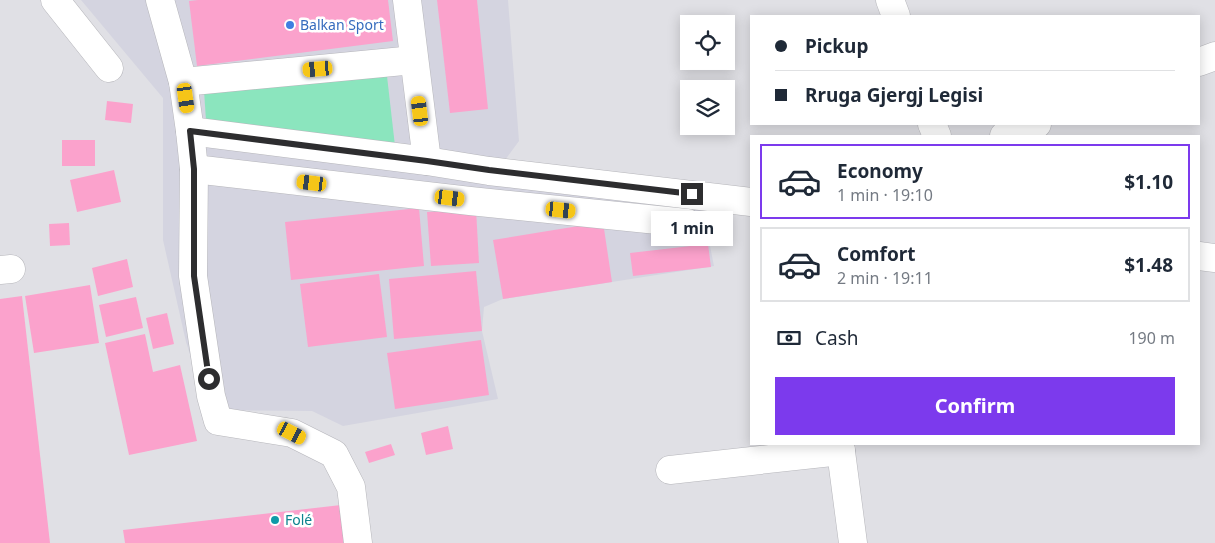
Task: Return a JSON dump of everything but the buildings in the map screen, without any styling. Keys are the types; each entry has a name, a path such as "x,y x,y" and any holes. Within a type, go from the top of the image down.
{"street":[{"path":"54,0 109,68"},
{"path":"160,0 183,82 190,131 194,169 194,276 211,396 218,421 292,433 334,454 351,487 358,543"},
{"path":"407,0 427,161"},
{"path":"890,0 896,15"},
{"path":"1200,62 1215,56"},
{"path":"183,82 414,60"},
{"path":"1007,135 1034,125"},
{"path":"190,131 750,202"},
{"path":"194,169 470,201 687,223"},
{"path":"1200,256 1215,258"},
{"path":"670,470 841,448 852,543"}],"shaded area":[{"path":"81,0 508,0 519,141 505,160 702,206 714,266 503,299 484,307 482,331 498,399 343,426 312,411 208,410 186,342 163,240 163,98"}],"green space":[{"path":"387,76 395,146 206,120 204,91"}],"place":[{"name":"Balkan Sport","path":"290,25"},
{"name":"Folé","path":"275,520"}],"route":[{"path":"209,379 194,276 194,169 190,131 692,194"}]}
